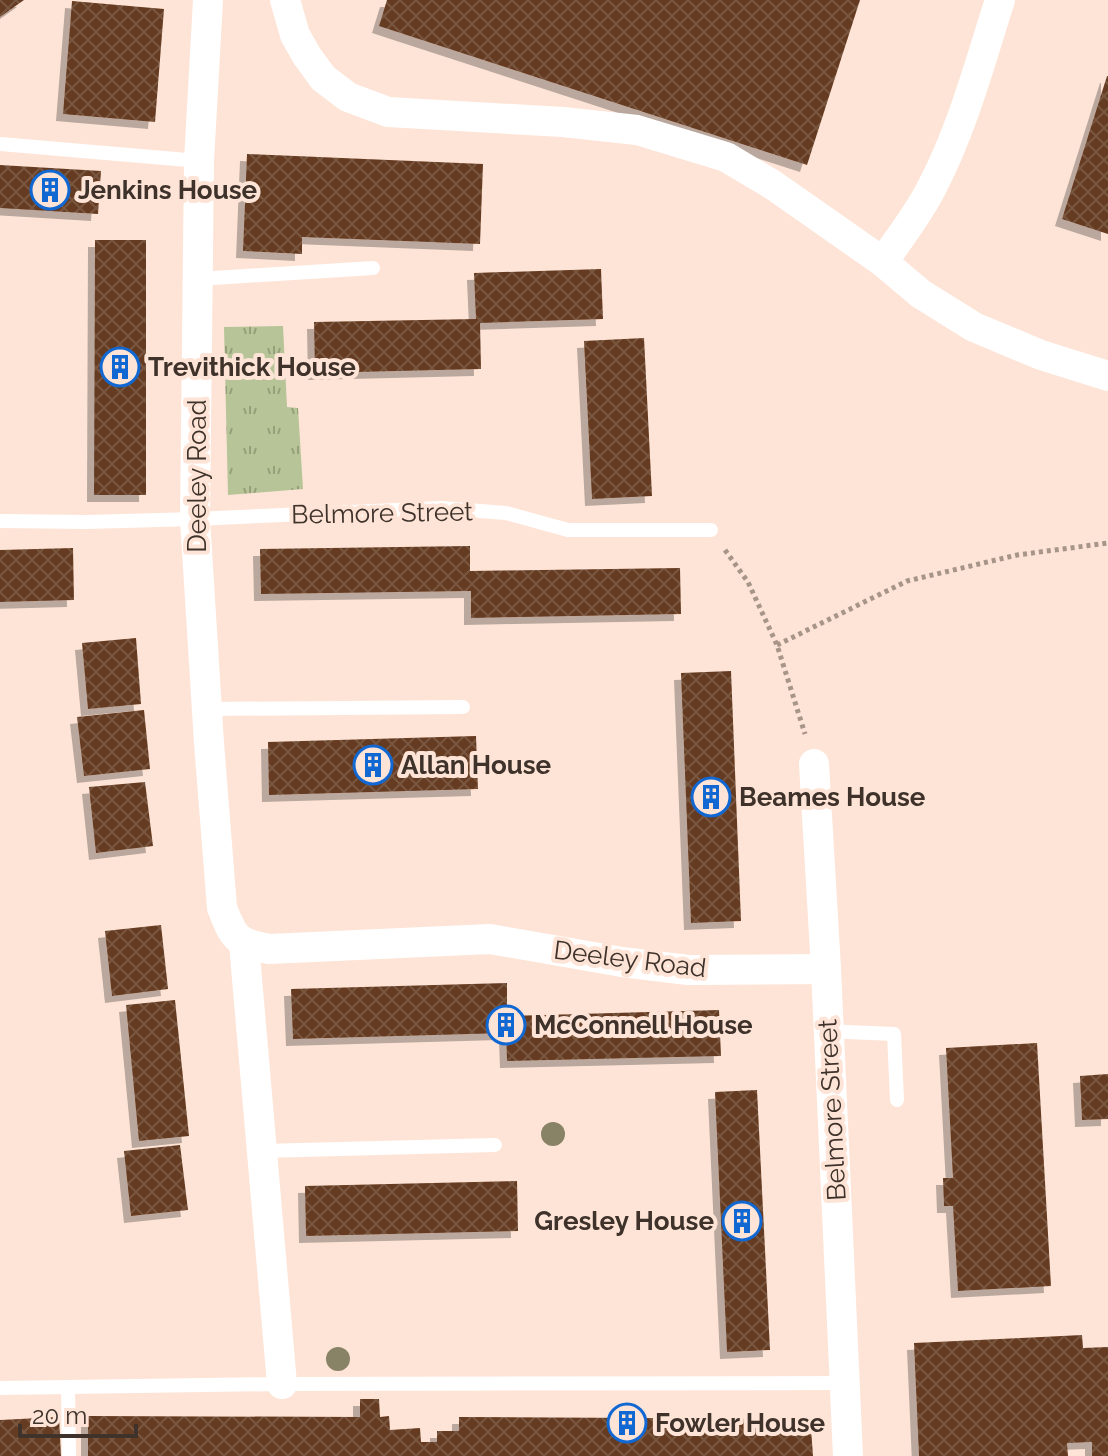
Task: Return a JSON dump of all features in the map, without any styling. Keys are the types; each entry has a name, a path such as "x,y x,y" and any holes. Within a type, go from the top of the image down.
{"street":[{"name":"Deeley Road","path":"208,0 199,161 195,519 222,908 231,929 244,944 282,1384"},
{"path":"285,0 295,35 307,56 323,78 348,97 388,112 563,122 637,130 726,157 773,185 883,262 921,294 982,331 1041,355 1108,376"},
{"path":"883,262 937,179 959,125 1000,0"},
{"name":"Belmore Street","path":"814,764 826,969 824,1031 848,1456"},
{"name":"Deeley Road","path":"244,944 269,949 490,939 688,970 826,969"}],"lane":[{"path":"0,144 199,161"},
{"path":"198,279 373,268"},
{"name":"Belmore Street","path":"0,521 195,519 441,508 506,513 568,530 711,530"},
{"path":"207,709 463,707"},
{"path":"824,1031 894,1034 897,1100"},
{"path":"262,1151 495,1145"},
{"path":"0,1388 845,1383"},
{"path":"68,1387 69,1456"}],"path":[{"path":"711,530 748,582 777,645 814,764"},
{"path":"777,645 907,581 1017,555 1108,543"}],"green space":[{"path":"283,326 287,407 298,408 303,489 228,495 224,327"}],"building":[{"path":"0,0 24,0 0,17"},
{"path":"387,0 860,0 807,165 379,26"},
{"path":"72,1 164,9 155,122 63,114"},
{"path":"1108,76 1108,234 1062,219"},
{"path":"247,154 483,164 480,244 302,237 302,254 243,251"},
{"name":"Jenkins House","path":"0,165 101,171 98,214 0,208"},
{"name":"Trevithick House","path":"95,240 146,240 146,495 94,495"},
{"path":"601,269 603,319 480,323 481,369 315,373 314,322 476,319 474,273"},
{"path":"644,338 652,496 592,499 584,341"},
{"path":"470,546 470,571 680,568 681,614 471,618 471,591 261,594 260,549"},
{"path":"73,548 74,600 0,602 0,550"},
{"path":"136,638 141,704 88,709 82,643"},
{"name":"Beames House","path":"731,671 741,921 691,923 681,673"},
{"path":"144,710 150,769 84,776 77,717"},
{"name":"Allan House","path":"476,736 478,789 269,795 268,742"},
{"path":"145,782 153,846 96,853 89,787"},
{"path":"161,925 168,989 112,996 105,931"},
{"name":"McConnell House","path":"507,983 507,1016 719,1010 721,1056 507,1061 506,1033 293,1039 291,989"},
{"path":"175,1000 189,1136 139,1141 126,1005"},
{"path":"1037,1043 1051,1286 958,1291 953,1206 944,1206 943,1178 953,1178 946,1048"},
{"path":"1108,1074 1108,1119 1082,1120 1080,1076"},
{"name":"Gresley House","path":"757,1090 770,1350 727,1352 715,1092"},
{"path":"180,1145 188,1210 131,1216 124,1151"},
{"path":"517,1181 518,1231 306,1236 305,1186"},
{"path":"1082,1335 1083,1348 1108,1347 1108,1456 1092,1456 1092,1442 1067,1443 1068,1456 919,1456 914,1343"},
{"name":"Fowler House","path":"360,1399 379,1399 380,1417 389,1416 390,1430 420,1428 421,1442 437,1442 437,1431 459,1431 459,1417 794,1419 795,1428 811,1428 813,1456 88,1456 88,1416 360,1417"},
{"path":"59,1417 61,1456 0,1456 0,1420"}],"place":[{"name":"Jenkins House","path":"50,190"},
{"name":"Trevithick House","path":"120,367"},
{"name":"Allan House","path":"373,765"},
{"name":"Beames House","path":"711,797"},
{"name":"McConnell House","path":"506,1025"},
{"name":"Gresley House","path":"742,1221"},
{"name":"Fowler House","path":"627,1423"}]}
